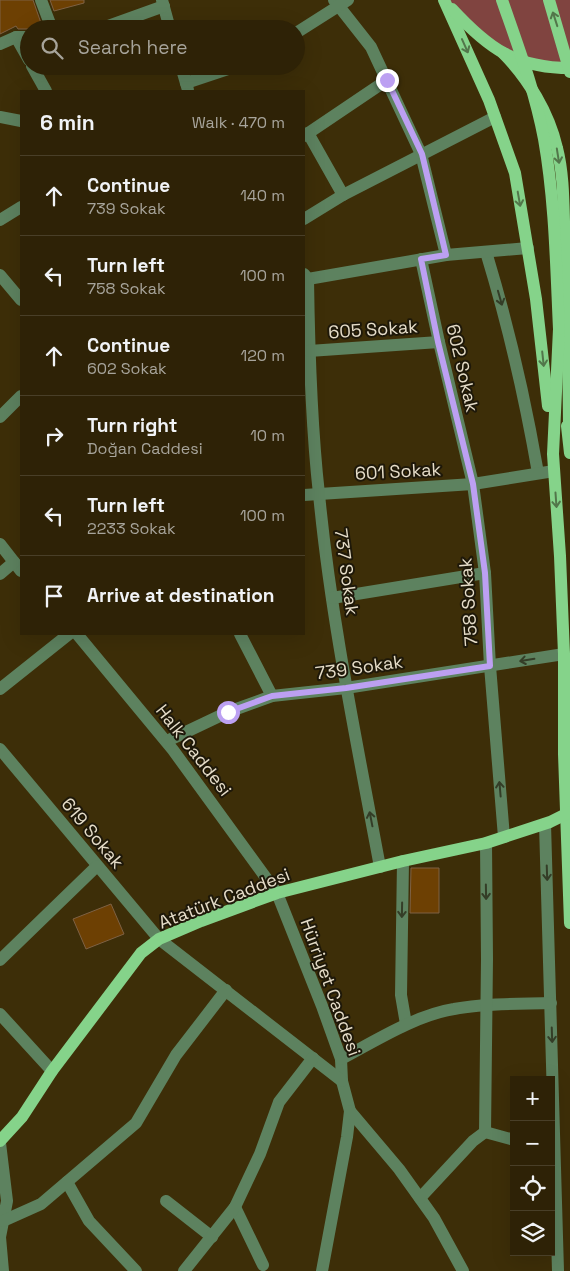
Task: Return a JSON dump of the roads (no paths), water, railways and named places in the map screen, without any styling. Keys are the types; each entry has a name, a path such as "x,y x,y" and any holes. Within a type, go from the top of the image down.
{"main road":[{"path":"502,0 528,75 543,138 551,202 562,398 570,453"},
{"path":"549,0 570,72"},
{"path":"444,1 480,37 516,60 532,65 570,68"},
{"path":"444,1 495,116 515,173 536,299 553,454 560,556 567,744 570,923"},
{"path":"503,53 514,64 532,90 552,129 557,149 563,204 569,360 568,434"},
{"path":"553,454 559,329"},
{"name":"Atatürk Caddesi","path":"0,1142 22,1117 52,1071 140,953 159,939 278,893 403,861 486,843 548,823 568,813"},
{"path":"548,823 568,828"}],"street":[{"path":"42,0 49,20"},
{"path":"305,27 341,2 371,47 422,154 446,255"},
{"path":"122,20 163,3 168,20"},
{"path":"0,44 20,38"},
{"path":"37,75 45,90"},
{"path":"187,87 216,75"},
{"path":"343,195 306,135 387,80"},
{"path":"305,219 343,195 495,116"},
{"path":"0,117 20,121"},
{"path":"0,220 20,208"},
{"path":"306,276 446,255 528,248"},
{"path":"486,252 502,305 528,417 538,473"},
{"name":"602 Sokak","path":"421,259 438,342 473,484"},
{"path":"0,275 20,299"},
{"name":"737 Sokak","path":"306,276 318,493 346,688 380,867"},
{"name":"605 Sokak","path":"310,351 438,342"},
{"path":"0,418 20,397"},
{"name":"601 Sokak","path":"305,495 473,484 554,471"},
{"name":"758 Sokak","path":"473,484 485,573 490,666 504,837"},
{"path":"0,544 19,566 0,574"},
{"path":"332,598 485,573"},
{"path":"0,689 68,635"},
{"name":"Halk Caddesi","path":"78,635 166,741 278,893"},
{"path":"241,635 272,696"},
{"name":"739 Sokak","path":"166,741 228,712 272,696 346,688 564,654"},
{"name":"619 Sokak","path":"0,748 159,939 342,1081"},
{"path":"548,823 553,1121"},
{"path":"420,1198 473,1141 484,1132 487,959 486,843"},
{"path":"403,861 401,995 406,1024"},
{"path":"0,960 97,866"},
{"name":"Hürriyet Caddesi","path":"278,893 342,1059 342,1081 350,1111 348,1137 322,1271"},
{"path":"3,1221 41,1204 136,1123 176,1055 226,990"},
{"path":"342,1059 406,1024 452,1009 486,1005 551,1003"},
{"path":"0,1014 52,1071"},
{"path":"184,1271 235,1207 260,1154 280,1102 313,1058"},
{"path":"350,1111 400,1169 434,1218 463,1271"},
{"path":"484,1132 510,1139"},
{"path":"0,1142 7,1201 0,1237 3,1271"},
{"path":"554,1166 558,1271"},
{"path":"67,1182 89,1221 136,1271"},
{"path":"166,1202 212,1237"},
{"path":"235,1207 263,1265"}]}
